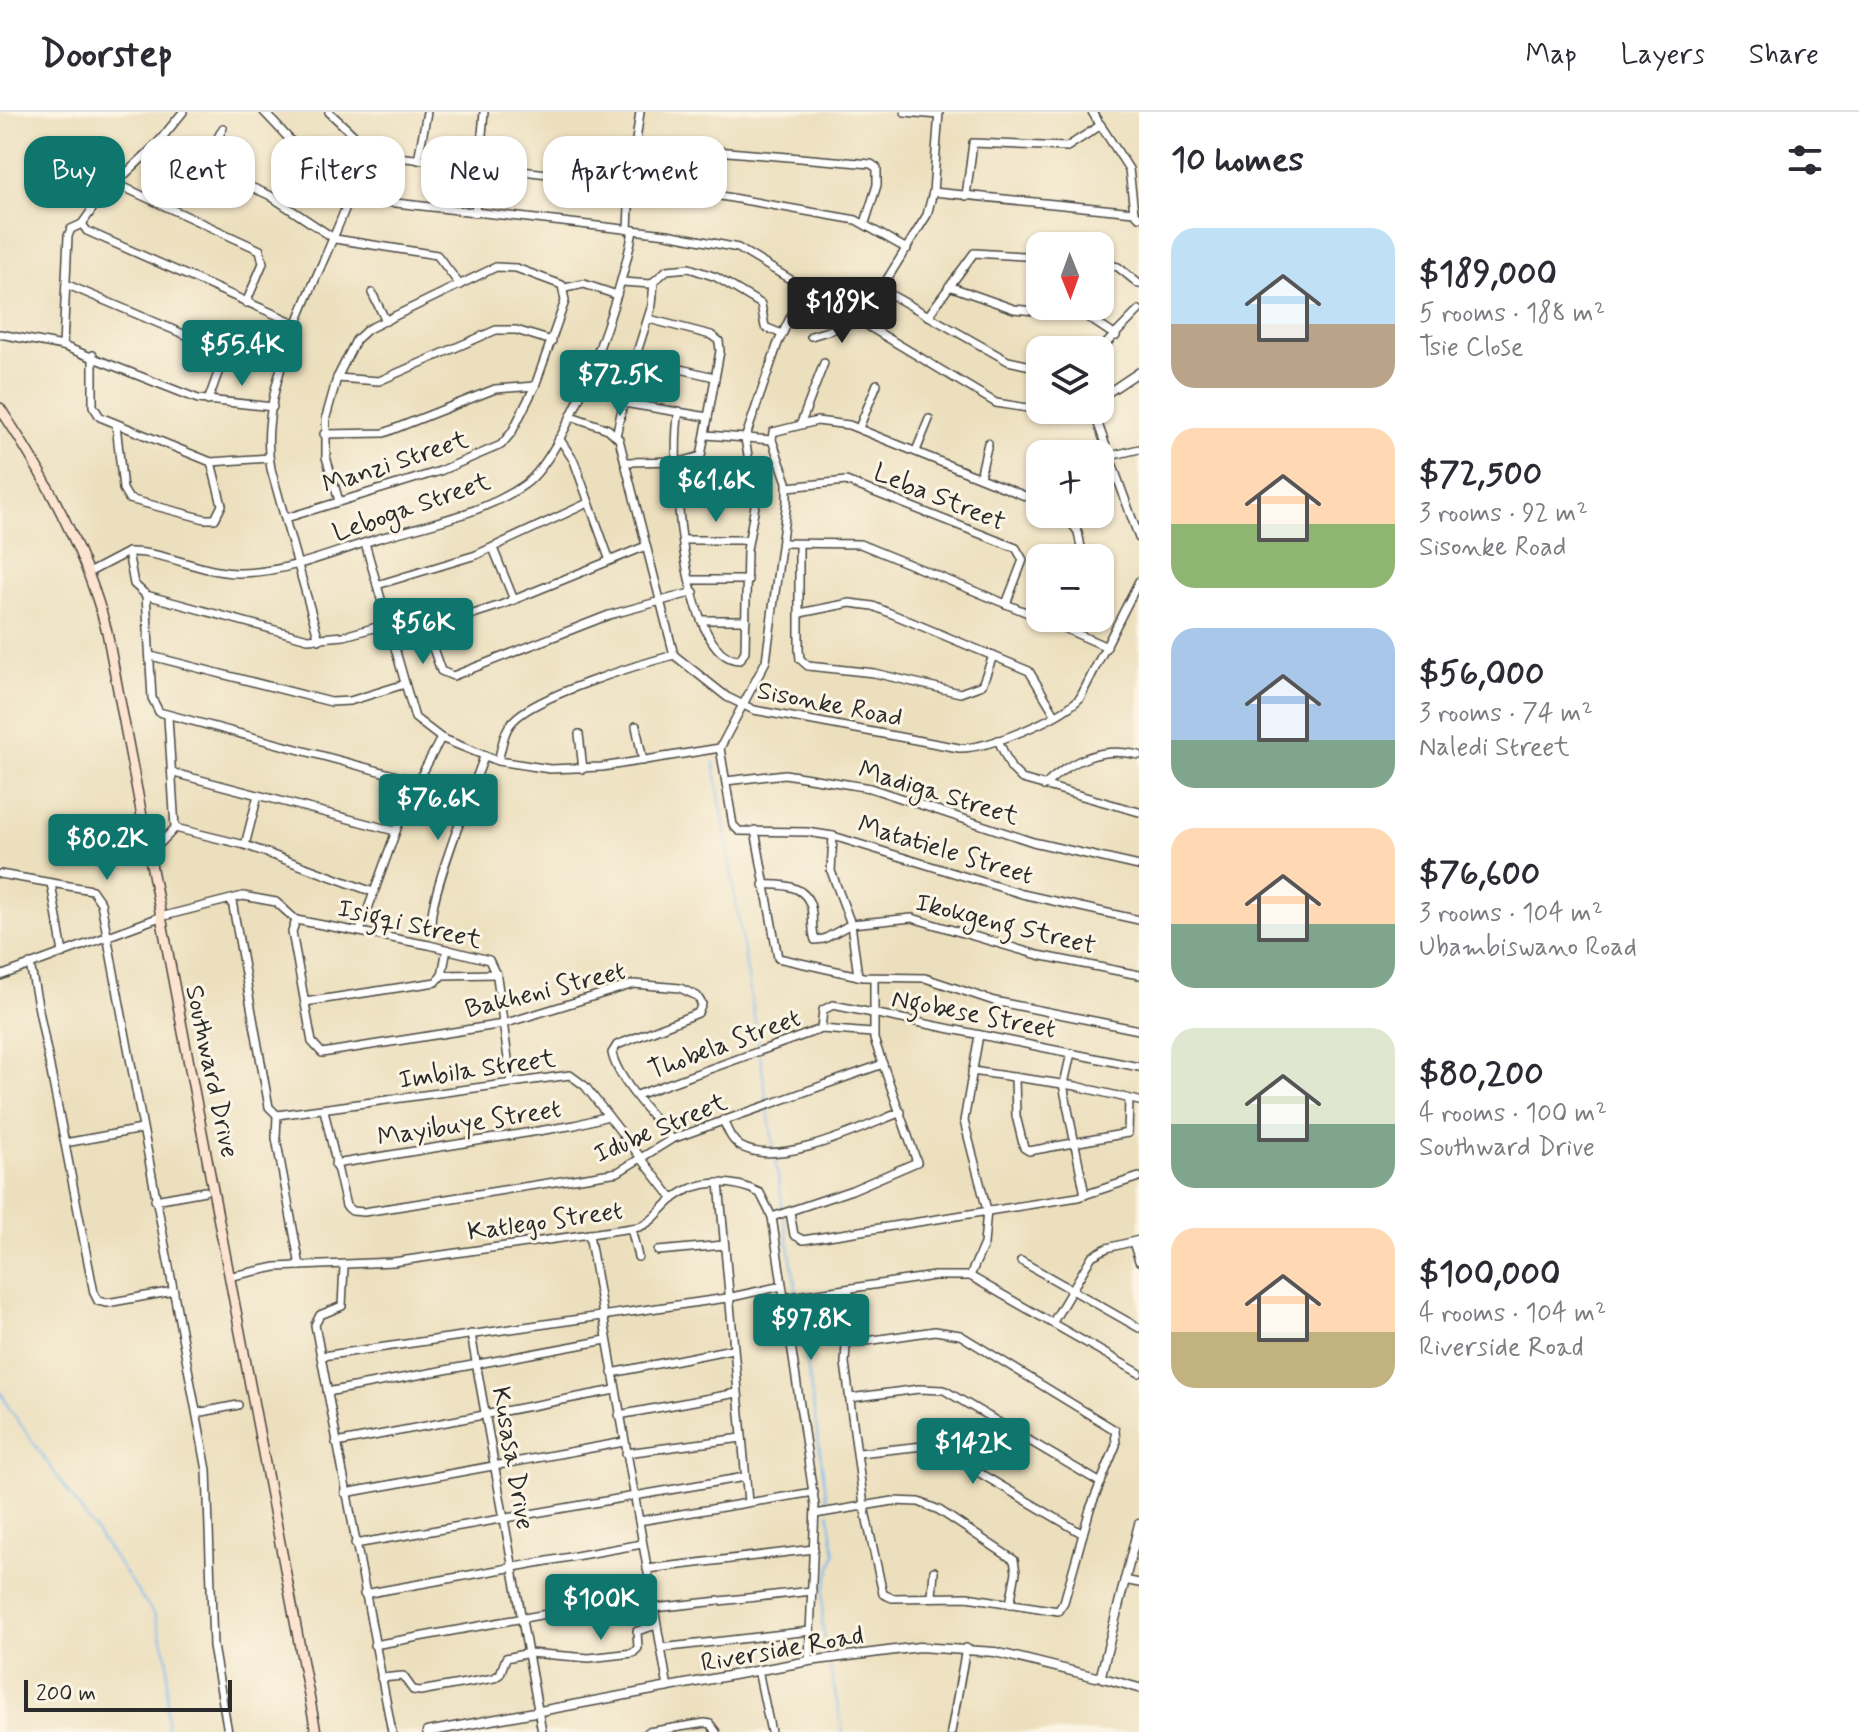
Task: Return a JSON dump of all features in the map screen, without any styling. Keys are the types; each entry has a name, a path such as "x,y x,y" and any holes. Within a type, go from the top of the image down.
{"main road":[{"name":"Southward Drive","path":"0,408 61,511 88,573 113,655 316,1732"}],"street":[{"path":"163,136 183,112"},
{"path":"264,112 288,136"},
{"path":"329,112 373,150 421,160"},
{"path":"337,120 344,112"},
{"path":"418,160 427,112"},
{"path":"482,136 484,112"},
{"name":"Leboga Street","path":"637,136 640,112"},
{"path":"811,336 861,321 927,215 933,192 938,113 905,112"},
{"path":"933,192 1136,214 1129,169 1092,112"},
{"path":"966,196 973,143 1067,147 1101,125"},
{"path":"219,136 223,128"},
{"path":"865,223 878,177 877,168 871,164 711,151 703,157 699,185 707,194 865,223 907,249"},
{"path":"125,176 141,160"},
{"path":"125,188 260,250 263,263 246,303"},
{"path":"255,190 277,199 335,239 437,255 460,285"},
{"path":"405,204 631,230 738,248 996,403 1026,408"},
{"path":"63,346 69,232 82,224 92,208"},
{"path":"319,640 269,458 273,407 299,325 346,208"},
{"path":"475,213 476,208"},
{"name":"Leboga Street","path":"128,552 237,573 298,564 452,516 523,486 539,469 571,416 622,282 631,230 631,208"},
{"path":"82,224 87,231 299,325"},
{"path":"928,316 974,253 1026,256"},
{"path":"339,501 326,457 324,434 337,378 356,340 386,321 507,266 548,278 565,288 584,284 617,295"},
{"path":"1114,266 1139,284"},
{"path":"622,282 654,282 672,269 708,274 761,304 765,327 782,334"},
{"path":"498,761 510,724 523,712 608,675 674,655 626,462 616,436 634,358 649,319 654,282"},
{"path":"68,285 221,350 223,359 208,401"},
{"path":"949,286 1014,309 1086,316 1116,336 1139,310"},
{"path":"679,411 674,461 676,499 691,580 713,646 738,661 745,655 748,540 755,521 755,497 745,439 782,334 805,287"},
{"name":"Manzi Street","path":"286,518 440,471 501,445 512,432 535,386 565,301 565,288"},
{"path":"881,289 1008,361 1026,365"},
{"path":"372,293 386,321"},
{"path":"834,330 849,314"},
{"path":"626,462 699,458 706,435 720,351 716,338 649,319"},
{"path":"337,378 379,381 496,330 516,330 552,341"},
{"path":"0,334 93,355 208,401 273,407"},
{"path":"93,355 94,410 116,424 211,462 269,458"},
{"path":"634,358 714,377"},
{"path":"801,423 824,363"},
{"path":"1114,389 1139,372"},
{"path":"859,428 877,384"},
{"path":"324,434 384,433 495,389 535,386"},
{"path":"624,403 708,417"},
{"path":"571,416 616,436"},
{"path":"916,451 929,419"},
{"path":"726,781 720,748 766,661 783,543 788,487 772,440 773,432 801,423 834,422 859,428 1026,496"},
{"path":"116,424 123,489 129,499 215,519 222,505 211,462"},
{"path":"706,435 772,440"},
{"path":"559,438 574,461 609,558"},
{"path":"980,477 988,443"},
{"path":"1114,455 1139,449"},
{"path":"1114,467 1139,538"},
{"name":"Leba Street","path":"788,487 846,481 1016,548 1023,560 1006,604"},
{"path":"676,499 755,497"},
{"path":"377,585 493,548 588,503"},
{"path":"1129,508 1139,506"},
{"path":"683,540 748,540"},
{"path":"365,543 415,718 441,738 498,761 550,769 583,769 720,748"},
{"path":"783,543 860,544 1026,612"},
{"path":"799,544 799,656 803,663 815,668 874,673 960,693 982,685 993,656"},
{"path":"646,546 609,558 514,600 430,629 430,641 443,674 453,676 505,659 609,615 694,592"},
{"path":"493,548 514,600"},
{"path":"88,573 128,552 136,587 146,595 290,636 319,640 388,624"},
{"path":"691,580 748,580"},
{"name":"Sisonke Road","path":"674,655 744,707 959,748 979,748 1055,714 1080,698 1139,581"},
{"path":"146,595 153,704 168,717 416,781"},
{"path":"800,613 850,603 873,606 1029,671 1055,714"},
{"path":"702,620 746,620"},
{"path":"1078,632 1107,647"},
{"path":"151,656 331,702 350,701 405,684"},
{"path":"149,855 175,828 174,773 168,717"},
{"path":"636,726 643,761"},
{"path":"579,734 583,769"},
{"path":"360,931 395,831 416,781 441,738"},
{"path":"998,740 1015,773 1044,786 1139,812"},
{"path":"1044,786 1063,768 1093,754 1116,751 1139,755"},
{"path":"432,927 436,896 484,757"},
{"path":"174,773 395,831"},
{"name":"Madiga Street","path":"726,781 785,774 860,786 1033,842 1139,866"},
{"name":"Matatiele Street","path":"726,781 733,825 739,831 833,836 1035,898 1139,920"},
{"path":"245,845 258,795"},
{"path":"175,828 245,845 373,892"},
{"path":"755,830 778,958 858,976 917,976 994,1001 1139,1030"},
{"path":"833,836 831,871 851,924 858,976"},
{"path":"0,874 96,893 197,1413 211,1510 213,1646 228,1732"},
{"path":"51,883 63,953"},
{"name":"Ikokgeng Street","path":"763,885 787,884 803,893 812,909 815,940 824,939 851,924 912,918 1038,955 1139,975"},
{"path":"0,973 160,917 249,896 282,905 296,920"},
{"path":"232,901 269,1107 277,1115 276,1138 300,1266"},
{"name":"Isigqi Street","path":"296,920 489,960 497,974 511,1081"},
{"name":"Bakheni Street","path":"296,920 292,932 312,1042 322,1053 503,1024 634,984 671,986 697,996 702,1004 698,1013 614,1048 615,1062 672,1139"},
{"path":"442,975 447,949"},
{"path":"30,964 92,1286 98,1301 107,1303 174,1291"},
{"path":"305,1002 431,984 442,975 497,974"},
{"path":"809,1661 814,1492 772,1217 915,1165 917,1158 872,1033 874,978"},
{"name":"Ngobese Street","path":"821,1029 823,1010 828,1005 1139,1067"},
{"name":"Thobela Street","path":"637,1095 821,1029 872,1033"},
{"path":"970,1276 984,1244 987,1210 964,1132 979,1035"},
{"path":"1071,1053 1064,1084 1085,1195"},
{"name":"Idube Street","path":"335,1164 346,1206 352,1211 593,1178 618,1172 672,1139 883,1064"},
{"path":"972,1071 1064,1084 1139,1101"},
{"name":"Imbila Street","path":"277,1115 570,1075 585,1086 673,1199"},
{"path":"1015,1077 1016,1116 1024,1148 1029,1151 1130,1132 1129,1099"},
{"path":"324,1110 335,1164"},
{"path":"723,1120 733,1140 743,1148 781,1151 812,1146 901,1112"},
{"name":"Mayibuye Street","path":"335,1164 575,1125 608,1116"},
{"path":"65,1143 142,1129"},
{"path":"790,1212 795,1238 803,1240 1085,1195 1139,1177"},
{"path":"719,1183 727,1298 748,1502"},
{"name":"Katlego Street","path":"232,1276 300,1266 344,1267 631,1228 651,1221 673,1199 695,1186 719,1183 743,1186 760,1193 772,1217"},
{"path":"155,1200 205,1191"},
{"path":"631,1228 638,1257"},
{"path":"589,1234 668,1688"},
{"path":"1053,1322 1099,1251 1136,1241 1139,1261"},
{"path":"658,1251 724,1245"},
{"path":"1021,1261 1139,1328"},
{"path":"344,1267 342,1306 315,1320 392,1732"},
{"path":"784,1298 949,1275 970,1276 1139,1373"},
{"path":"322,1356 727,1298 782,1286"},
{"path":"846,1344 935,1331 960,1335 1115,1430 1116,1445 1083,1534 1064,1602 1058,1611 932,1596 892,1598 883,1594 864,1506 845,1363 846,1344 849,1289"},
{"name":"Kusasa Drive","path":"471,1334 542,1732"},
{"path":"327,1392 606,1340"},
{"path":"612,1373 732,1349"},
{"path":"850,1398 919,1389 944,1390 1101,1483"},
{"path":"336,1443 615,1390"},
{"path":"619,1415 737,1393"},
{"path":"197,1413 238,1405"},
{"path":"626,1453 742,1438"},
{"path":"345,1493 624,1442"},
{"path":"859,1453 932,1445 1083,1534"},
{"path":"355,1544 745,1477"},
{"path":"639,1521 814,1492"},
{"path":"815,1514 905,1501 929,1505 1010,1556 1016,1567 1010,1604"},
{"path":"1100,1677 1139,1524"},
{"path":"364,1594 642,1544"},
{"path":"647,1569 814,1549"},
{"path":"932,1596 934,1571"},
{"path":"1124,1580 1139,1583"},
{"path":"654,1608 812,1591"},
{"path":"374,1645 652,1595"},
{"path":"381,1678 403,1676 416,1691 498,1677 506,1658 529,1653 589,1658 633,1653 638,1648 637,1631 657,1625"},
{"path":"661,1648 810,1631"},
{"name":"Riverside Road","path":"427,1732 809,1661 919,1647 966,1648 1016,1656 1139,1688"},
{"path":"951,1732 966,1648"},
{"path":"758,1670 771,1732"},
{"path":"648,1732 705,1723 716,1732"}],"waterway":[{"path":"714,762 759,1048"},
{"path":"760,1055 783,1211"},
{"path":"784,1217 797,1293"},
{"path":"798,1300 828,1507"},
{"path":"0,1390 9,1408 155,1616 168,1660 167,1732"},
{"path":"828,1656 822,1622 824,1590 835,1554 829,1513"},
{"path":"829,1663 843,1732"}]}
